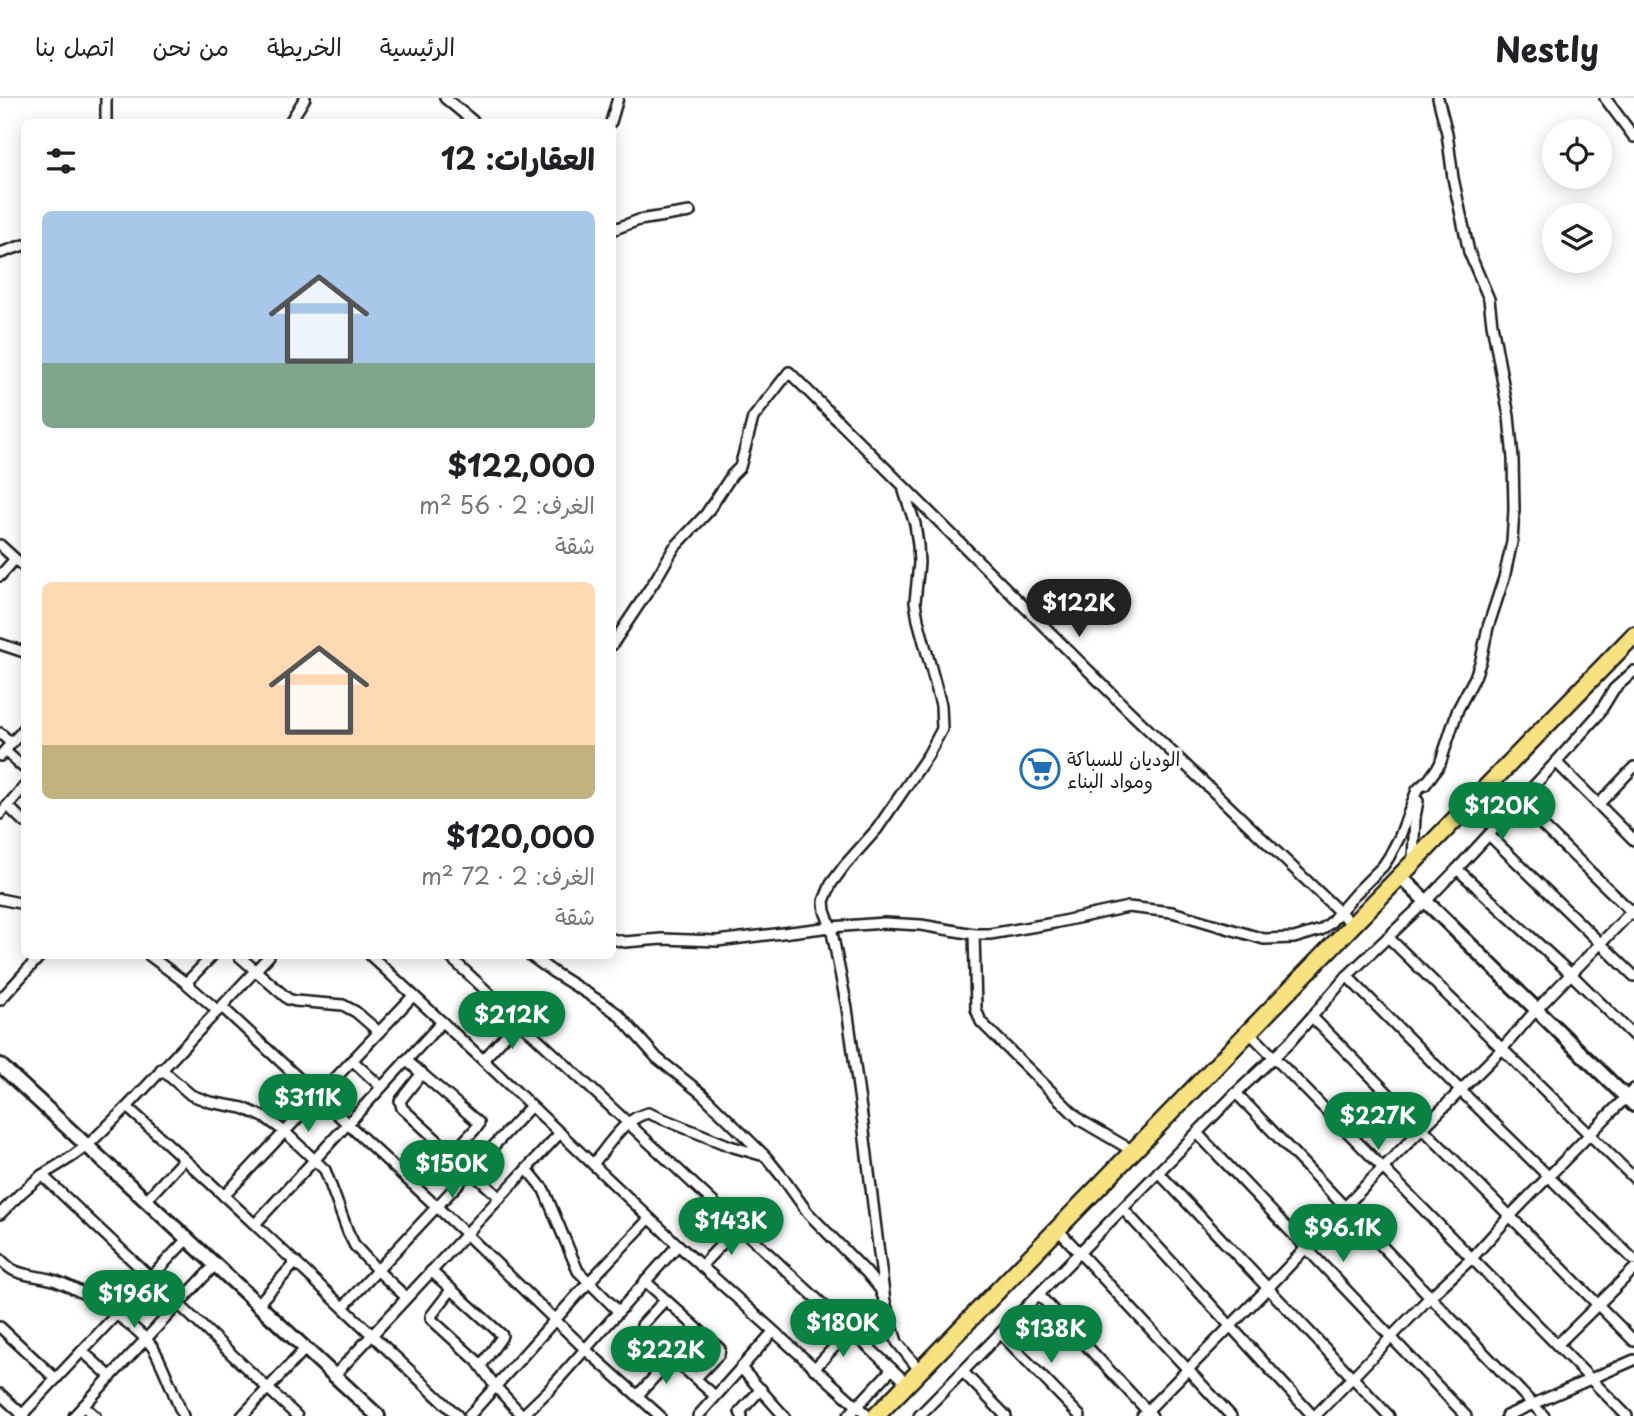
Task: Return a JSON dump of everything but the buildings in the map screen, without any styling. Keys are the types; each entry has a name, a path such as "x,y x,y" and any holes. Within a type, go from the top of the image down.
{"highway":[{"path":"876,1416 1352,924 1403,879 1413,862 1634,635"},
{"path":"889,1416 1175,1122 1403,879 1634,647"}],"street":[{"path":"106,98 106,119"},
{"path":"292,119 305,98"},
{"path":"445,98 470,119"},
{"path":"612,119 618,98"},
{"path":"1413,862 1415,817 1421,793 1443,757 1452,724 1481,660 1512,542 1514,510 1509,416 1489,299 1469,252 1453,178 1447,133 1437,98"},
{"path":"1605,98 1634,137"},
{"path":"616,229 639,220 690,212"},
{"path":"0,253 21,247"},
{"path":"616,639 674,548 706,514 740,467 753,418 789,372 1129,711 1352,924"},
{"path":"885,1302 847,1007 824,901 831,884 877,829 928,755 942,729 941,705 915,602 918,544 915,524 903,487"},
{"path":"0,545 21,564"},
{"path":"0,576 15,559"},
{"path":"0,644 21,651"},
{"path":"925,1414 1158,1172 1275,1056 1347,976 1457,869 1556,762 1598,715 1614,690 1634,671"},
{"path":"5,750 21,732"},
{"path":"0,733 5,750 21,765"},
{"path":"1556,762 1634,839"},
{"path":"1598,805 1634,767"},
{"path":"616,940 636,942 663,939 730,940 884,923 921,925 974,934 1002,933 1128,907 1172,912 1264,939 1309,935 1331,923 1389,857 1400,836 1414,796 1427,781"},
{"path":"0,814 21,791"},
{"path":"1039,1294 1147,1414 1633,912 1518,802"},
{"path":"8,806 21,819"},
{"path":"1489,835 1634,976"},
{"path":"1457,869 1634,1036"},
{"path":"1122,1209 1314,1416 1430,1297 1472,1258 1589,1135 1631,1097 1536,1010 1403,879"},
{"path":"0,900 21,904"},
{"path":"974,934 976,1009 981,1022 1080,1120 1133,1151"},
{"path":"1388,937 1634,1178"},
{"path":"2,993 37,959"},
{"path":"154,959 220,1009 318,1096 585,1349 660,1416"},
{"path":"186,983 209,959"},
{"path":"242,959 288,999 343,1006 356,1012 379,1032"},
{"path":"0,1214 42,1175 88,1145 266,959"},
{"path":"374,959 484,1060 649,1219 869,1416"},
{"path":"452,959 908,1384"},
{"path":"535,959 618,1014 657,1058 701,1093 766,1157 808,1213 880,1289 897,1342 920,1371"},
{"path":"1347,976 1634,1260"},
{"path":"224,1196 413,996"},
{"path":"1312,1017 1634,1341"},
{"path":"484,1060 519,1021"},
{"path":"255,1224 442,1023"},
{"path":"1255,1038 1627,1416"},
{"path":"352,1060 381,1087"},
{"path":"407,1060 479,1123 453,1153"},
{"path":"0,1065 378,1416"},
{"path":"161,1069 191,1095 210,1102 243,1108 266,1118 285,1132 328,1175 355,1246 406,1297"},
{"path":"422,1073 400,1101 400,1105 500,1198"},
{"path":"1236,1093 1544,1416"},
{"path":"343,1307 531,1106"},
{"path":"127,1107 458,1416"},
{"path":"593,1164 628,1122 639,1115 651,1114 730,1146 766,1157"},
{"path":"334,1376 560,1133"},
{"path":"1197,1133 1466,1416"},
{"path":"146,1200 184,1159"},
{"path":"527,1169 544,1190 576,1268 618,1311"},
{"path":"1158,1172 1389,1416"},
{"path":"42,1175 297,1416"},
{"path":"469,1416 649,1219"},
{"path":"701,1266 738,1227"},
{"path":"1063,1235 1231,1416"},
{"path":"0,1394 23,1415 187,1239"},
{"path":"451,1290 431,1319 481,1366 495,1386 523,1416 678,1245"},
{"path":"0,1259 11,1269 61,1282 117,1315 145,1340 155,1353 183,1416"},
{"path":"257,1304 296,1262"},
{"path":"74,1416 215,1265"},
{"path":"1557,1345 1634,1269"},
{"path":"431,1271 502,1335 481,1366"},
{"path":"645,1281 720,1351 696,1378"},
{"path":"665,1300 641,1329 715,1396"},
{"path":"0,1327 56,1379"},
{"path":"814,1369 850,1330"},
{"path":"698,1416 773,1332"},
{"path":"1001,1334 1080,1416"},
{"path":"242,1416 304,1349"},
{"path":"82,1351 110,1377"},
{"path":"638,1395 672,1357"},
{"path":"1506,1416 1634,1360"},
{"path":"741,1368 784,1416"},
{"path":"848,1416 892,1369"},
{"path":"963,1372 1006,1416"},
{"path":"741,1416 740,1412 761,1389"},
{"path":"83,1406 95,1416"}],"place":[{"name":"الوديان للسباكة ومواد البناء","path":"1040,769"}]}
